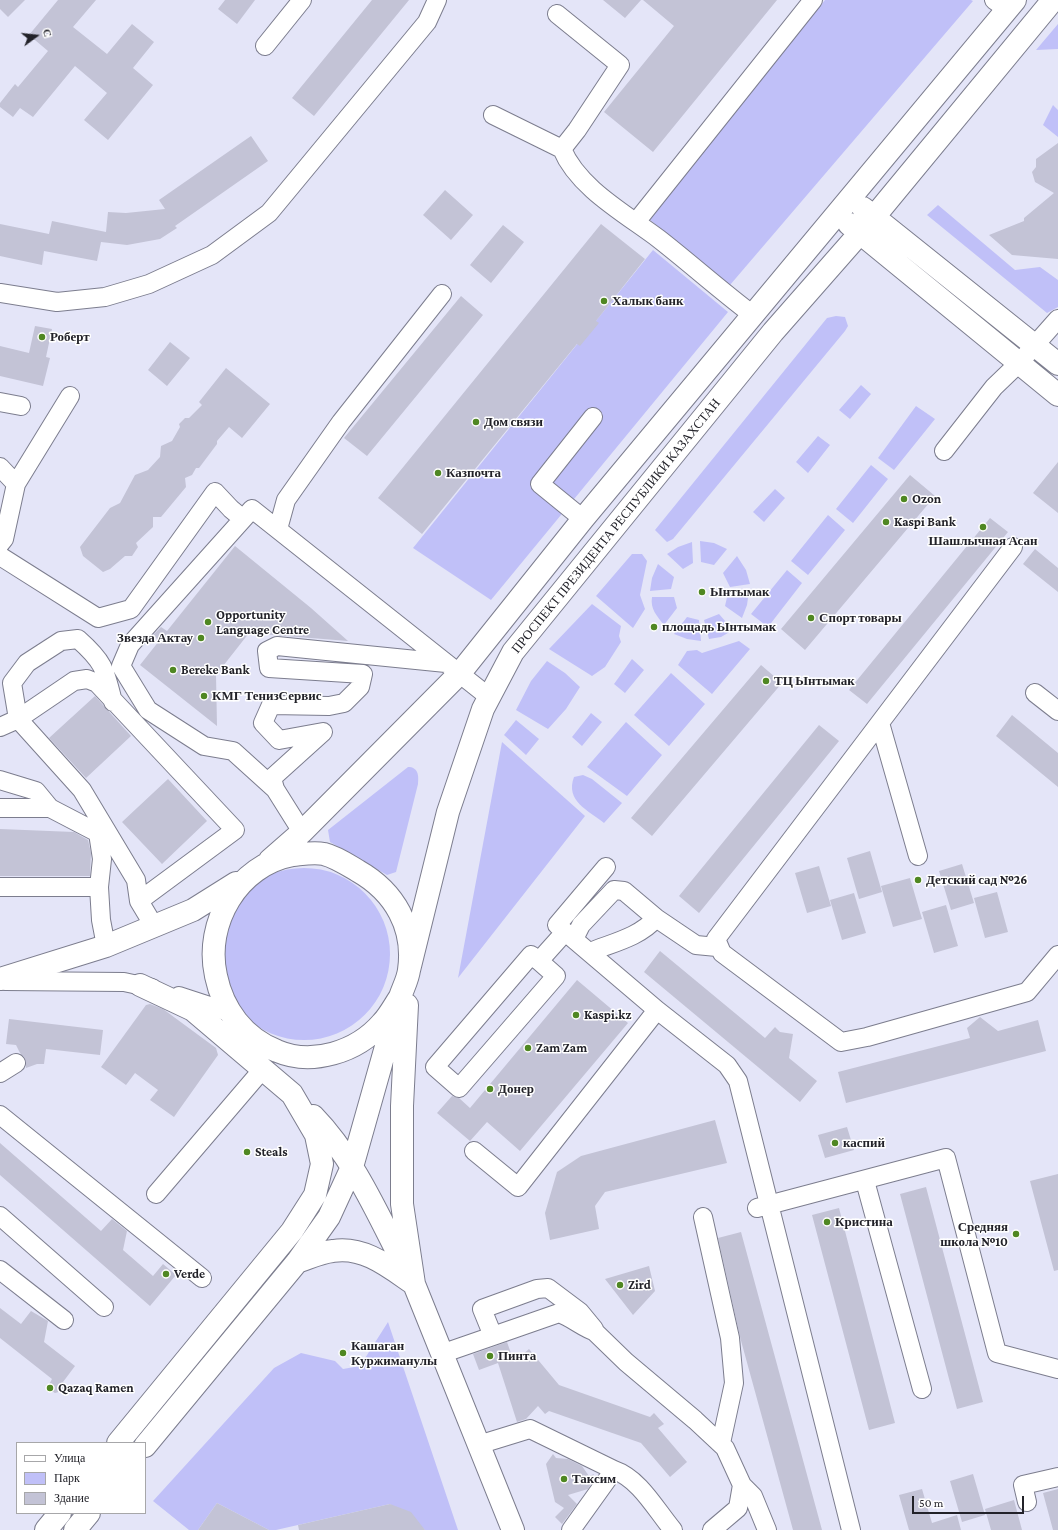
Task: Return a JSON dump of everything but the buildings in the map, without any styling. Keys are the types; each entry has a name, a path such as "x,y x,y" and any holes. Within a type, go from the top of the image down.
{"main road":[{"name":"ПРОСПЕКТ ПРЕЗИДЕНТА РЕСПУБЛИКИ КАЗАХСТАН","path":"408,973 448,812 483,709 513,652 773,332 874,217 1053,0"},
{"path":"513,1530 414,1284 352,1167 324,1127 292,1094 231,1016 219,990 214,968 214,947 217,925 225,905 234,893 258,869 302,832 453,668 584,519 754,316 837,214 852,198 1005,3"},
{"path":"852,198 1058,364"},
{"path":"837,214 859,234 1058,395"},
{"path":"754,316 773,332"},
{"path":"0,980 106,946 193,910 258,869 283,857 305,853 324,854 344,863 370,878 386,892 399,910 408,929 410,948 402,1106 402,1204 414,1284"},
{"path":"146,1445 297,1262 328,1217 352,1167 408,973"},
{"path":"119,1442 292,1231 315,1195 322,1164 316,1135 292,1094 193,1010 140,985"},
{"path":"231,1016 267,1047 288,1056 315,1058 337,1053 370,1035 383,1023 400,997"},
{"path":"297,1262 333,1251 362,1253 382,1262 414,1284"},
{"path":"46,1530 59,1514"},
{"path":"75,1530 88,1514"}],"street":[{"path":"265,46 302,0"},
{"path":"0,293 57,302 105,297 149,284 212,255 269,213 427,22 437,0"},
{"path":"636,222 813,0"},
{"path":"557,14 620,65 577,130 562,149"},
{"path":"493,115 562,149 566,160 587,185 754,316"},
{"path":"278,529 286,500 341,422 442,294"},
{"path":"944,451 994,387 1019,363 1058,319"},
{"path":"0,544 4,539 16,484 70,396"},
{"path":"0,402 21,406"},
{"path":"584,519 540,484 593,417"},
{"path":"0,467 16,484"},
{"path":"0,556 98,618 131,609 215,492 243,519"},
{"path":"302,832 275,789 233,751 204,746 148,710 121,666 130,645 252,509 489,697"},
{"path":"1013,547 716,939 717,947 722,953 841,1042 867,1037 1027,992 1058,955"},
{"path":"113,702 106,672 95,654 78,639 61,641 27,663 12,683 18,720 82,790 136,880 139,901 154,926"},
{"path":"275,789 272,778 323,732 279,740 263,723 271,705 329,706 344,703 360,687 362,674 269,668 267,652 277,646 453,668"},
{"path":"0,727 18,720 74,681 87,679 97,683 113,702 235,830 139,901"},
{"path":"1036,693 1058,712"},
{"path":"880,723 918,856"},
{"path":"0,780 36,792 50,808 98,833 102,859 99,887 101,920 106,946"},
{"path":"0,808 50,808"},
{"path":"606,867 557,926 590,952 657,1010 727,1065 738,1081 764,1206 852,1530"},
{"path":"0,887 99,887"},
{"path":"539,961 570,936 614,890 624,892 656,918 696,945 717,947"},
{"path":"590,952 648,927 656,918"},
{"path":"531,955 539,961 556,976 459,1088 435,1067 531,955"},
{"path":"0,980 124,982 140,985 231,1016"},
{"path":"474,1151 518,1187 657,1010"},
{"path":"0,1073 16,1063"},
{"path":"156,1194 262,1070"},
{"path":"0,1115 202,1278"},
{"path":"764,1206 946,1158 997,1353 1058,1369"},
{"path":"865,1180 922,1388"},
{"path":"0,1216 104,1307"},
{"path":"703,1217 730,1338 734,1383 721,1443"},
{"path":"0,1270 64,1320"},
{"path":"493,1336 482,1308 537,1289 548,1288 580,1312 593,1327 594,1331"},
{"path":"441,1354 559,1313 594,1331 626,1362 658,1387 721,1443 742,1485 753,1496 767,1530"},
{"path":"478,1445 530,1429 625,1474 645,1494 673,1530"},
{"path":"571,1530 614,1470"},
{"path":"1027,1502 1023,1486 1058,1477"},
{"path":"712,1530 738,1508 742,1485"}],"green space":[{"path":"825,0 973,1 730,285 649,219"},
{"path":"1058,24 1058,49 1036,50"},
{"path":"1053,105 1058,110 1058,137 1043,125"},
{"path":"938,205 1015,270 1040,267 1058,280 1058,307 1047,313 927,215"},
{"path":"653,250 728,312 491,600 413,548"},
{"path":"836,316 845,317 848,326 845,331 673,539 667,542 655,530 827,318"},
{"path":"861,385 871,394 850,419 839,410"},
{"path":"916,406 935,419 894,470 878,458"},
{"path":"818,436 830,445 808,473 796,462"},
{"path":"871,465 888,479 853,523 836,509"},
{"path":"775,489 785,498 764,522 753,512"},
{"path":"828,515 845,530 808,575 791,561"},
{"path":"700,541 714,543 727,549 714,565 701,562"},
{"path":"692,542 693,563 683,569 667,554 678,547"},
{"path":"632,554 642,554 647,561 640,595 645,609 633,628 596,596"},
{"path":"737,556 746,570 750,584 730,587 723,573"},
{"path":"658,564 674,577 671,589 650,591 652,578"},
{"path":"787,570 802,583 768,627 751,614"},
{"path":"749,591 747,605 742,618 725,606 728,593"},
{"path":"652,597 674,597 677,608 664,625 653,609"},
{"path":"592,604 621,626 619,636 621,642 605,667 592,676 549,649"},
{"path":"719,614 733,630 721,637 709,639 704,620"},
{"path":"687,617 699,620 701,641 687,639 674,634"},
{"path":"739,641 750,649 712,694 678,665 687,651 697,650 702,653"},
{"path":"632,659 644,670 625,693 614,684"},
{"path":"547,661 565,673 580,687 566,709 548,729 516,710 531,681"},
{"path":"671,673 705,704 669,746 634,715"},
{"path":"591,713 602,722 582,746 572,737"},
{"path":"516,720 539,739 526,755 504,735"},
{"path":"626,722 662,755 627,796 587,767"},
{"path":"502,742 585,816 458,978"},
{"path":"408,767 416,770 418,784 396,872 387,875 330,842 328,830"},
{"path":"583,775 592,779 622,803 604,823 585,809 575,799 572,785 574,777"},
{"path":"296,868 312,868 337,874 345,878 359,887 371,899 384,921 390,946 390,962 384,987 371,1009 359,1021 337,1034 312,1040 296,1040 271,1034 263,1030 249,1021 237,1009 224,987 218,962 218,946 224,921 228,913 237,899 249,887 271,874"},
{"path":"388,1322 458,1530 425,1530 390,1504 276,1530 269,1530 217,1503 198,1530 189,1530 153,1501 274,1368 301,1353 335,1361 343,1369 360,1366"}],"place":[{"name":"Халык банк","path":"604,301"},
{"name":"Роберт","path":"42,337"},
{"name":"Дом связи","path":"476,422"},
{"name":"Казпочта","path":"438,473"},
{"name":"Ozon","path":"904,499"},
{"name":"Kaspi Bank","path":"886,522"},
{"name":"Шашлычная Асан","path":"983,527"},
{"name":"Ынтымак","path":"702,592"},
{"name":"Спорт товары","path":"811,618"},
{"name":"Opportunity Language Centre","path":"208,622"},
{"name":"площадь Ынтымак","path":"654,627"},
{"name":"Звезда Актау","path":"201,638"},
{"name":"Bereke Bank","path":"173,670"},
{"name":"ТЦ Ынтымак","path":"766,681"},
{"name":"КМГ ТенизСервис","path":"204,696"},
{"name":"Детский сад №26","path":"918,880"},
{"name":"Kaspi.kz","path":"576,1015"},
{"name":"Zam Zam","path":"528,1048"},
{"name":"Донер","path":"490,1089"},
{"name":"каспий","path":"835,1143"},
{"name":"Steals","path":"247,1152"},
{"name":"Кристина","path":"827,1222"},
{"name":"Средняя школа №10","path":"1016,1234"},
{"name":"Verde","path":"166,1274"},
{"name":"Zird","path":"620,1285"},
{"name":"Кашаган Куржиманулы","path":"343,1353"},
{"name":"Пинта","path":"490,1356"},
{"name":"Qazaq Ramen","path":"50,1388"},
{"name":"Таксим","path":"564,1479"}]}
